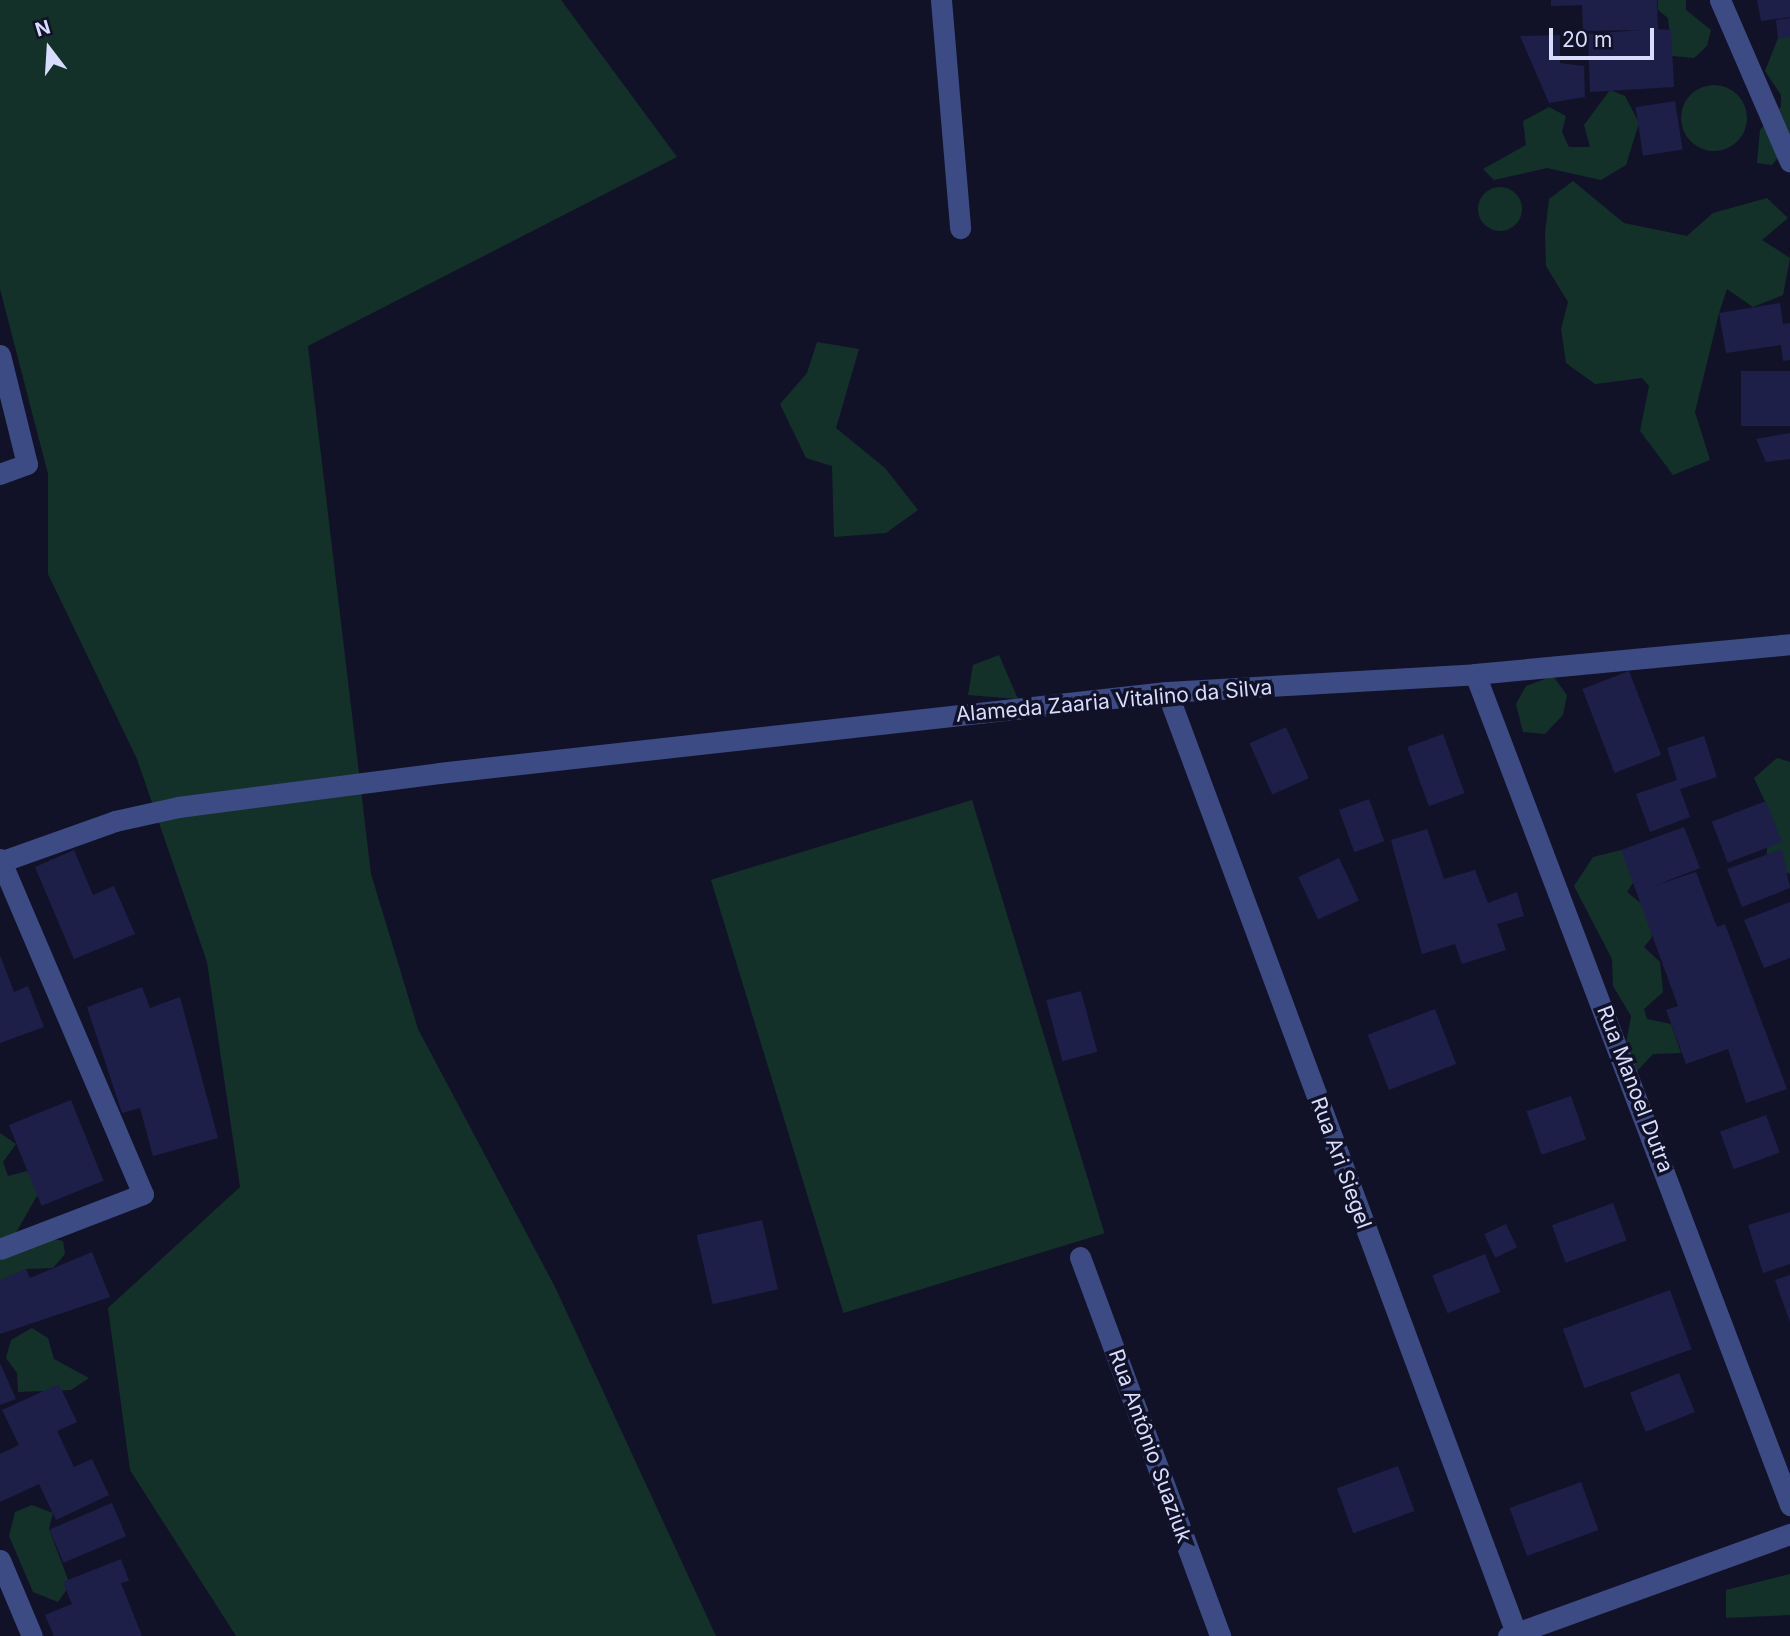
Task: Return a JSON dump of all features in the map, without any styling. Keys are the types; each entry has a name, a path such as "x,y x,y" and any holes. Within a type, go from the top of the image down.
{"street":[{"path":"941,0 960,228"},
{"path":"1720,0 1790,162"},
{"path":"0,355 26,464 0,474"},
{"name":"Alameda Zaaria Vitalino da Silva","path":"0,861 115,821 178,807 439,774 1167,692 1475,674 1790,646"},
{"name":"Rua Manoel Dutra","path":"1475,674 1790,1505"},
{"name":"Rua Ari Siegel","path":"1167,692 1512,1635"},
{"path":"0,861 143,1194 0,1249"},
{"name":"Rua Antônio Suaziuk","path":"1080,1257 1220,1636"},
{"path":"1512,1635 1790,1534"},
{"path":"0,1560 32,1636"}],"green space":[{"path":"0,0 561,0 677,157 308,346 371,874 418,1029 555,1287 716,1636 236,1636 130,1470 108,1308 240,1187 207,962 137,759 48,574 48,474 0,289"},
{"path":"1658,0 1686,0 1686,10 1711,30 1707,46 1694,58 1672,56 1668,18 1658,10"},
{"path":"1790,36 1790,143 1772,165 1757,163 1760,130 1781,107 1781,95 1765,71 1778,38"},
{"path":"1720,85 1738,94 1745,105 1745,131 1738,142 1727,149 1708,151 1690,142 1683,131 1681,112 1690,94 1701,87"},
{"path":"1610,90 1625,96 1639,123 1626,165 1601,180 1547,168 1494,180 1483,169 1526,145 1523,121 1549,107 1566,116 1562,132 1569,147 1590,147 1584,125"},
{"path":"1573,181 1624,223 1687,236 1713,213 1767,198 1788,218 1762,240 1790,258 1783,295 1753,307 1727,289 1719,313 1695,412 1710,460 1673,475 1640,431 1649,386 1642,378 1595,384 1566,363 1561,329 1568,302 1546,266 1545,234 1549,199"},
{"path":"1500,187 1516,193 1522,209 1516,225 1500,231 1484,225 1478,209 1484,193"},
{"path":"817,342 859,349 836,428 885,468 918,510 886,533 834,537 832,466 806,458 780,404 807,373"},
{"path":"999,655 1018,699 968,695 973,665"},
{"path":"1553,676 1567,695 1563,715 1545,734 1523,732 1516,704 1526,686"},
{"path":"1777,758 1790,762 1790,874 1766,862 1770,812 1754,778"},
{"path":"972,800 1104,1233 843,1313 711,880"},
{"path":"1621,850 1640,872 1627,892 1649,910 1652,937 1644,947 1660,962 1663,992 1644,1009 1647,1019 1671,1024 1681,1053 1653,1054 1637,1071 1626,1044 1631,1016 1613,986 1612,959 1574,886 1593,857"},
{"path":"0,1133 16,1144 3,1162 8,1176 27,1171 42,1187 13,1238 31,1234 63,1241 65,1254 53,1268 26,1269 0,1298"},
{"path":"32,1328 48,1338 54,1359 89,1378 71,1390 18,1392 17,1373 6,1358 11,1340"},
{"path":"32,1505 53,1513 49,1529 70,1585 58,1602 33,1592 9,1536 15,1512"},
{"path":"1790,1574 1790,1615 1726,1618 1726,1590"}],"building":[{"path":"1551,0 1657,0 1658,29 1671,30 1674,87 1590,92 1588,34 1640,30 1583,31 1582,5 1551,6"},
{"path":"1757,0 1790,0 1790,17 1761,21"},
{"path":"1790,18 1790,37 1778,38 1776,20"},
{"path":"1560,35 1560,63 1584,66 1585,97 1549,103 1520,36"},
{"path":"1675,101 1683,149 1643,156 1635,107"},
{"path":"1780,303 1783,324 1790,323 1790,360 1783,361 1781,345 1726,353 1719,313"},
{"path":"1741,371 1790,371 1790,426 1741,426"},
{"path":"1790,433 1790,459 1766,462 1756,439"},
{"path":"1629,671 1661,755 1615,773 1582,689"},
{"path":"1286,727 1309,778 1272,794 1249,743"},
{"path":"1443,734 1465,793 1429,806 1407,747"},
{"path":"1704,736 1717,777 1680,789 1690,817 1650,832 1636,794 1677,780 1667,748"},
{"path":"1369,799 1384,841 1354,852 1339,810"},
{"path":"1766,801 1782,842 1728,863 1712,822"},
{"path":"1684,827 1700,868 1654,886 1696,872 1717,927 1725,924 1787,1089 1746,1103 1728,1049 1686,1064 1666,1010 1678,1006 1621,850"},
{"path":"1427,829 1444,879 1475,870 1488,903 1517,892 1524,916 1497,924 1506,950 1462,964 1455,944 1422,954 1391,840"},
{"path":"1782,849 1790,888 1742,907 1727,869"},
{"path":"74,850 93,895 114,886 135,934 74,959 35,867"},
{"path":"1339,858 1359,901 1318,920 1298,877"},
{"path":"1790,902 1790,958 1764,968 1744,920"},
{"path":"0,955 14,992 28,986 44,1027 0,1043"},
{"path":"142,987 150,1008 180,997 218,1138 153,1156 140,1108 122,1113 87,1007"},
{"path":"1081,991 1097,1052 1063,1061 1046,1000"},
{"path":"1435,1009 1456,1064 1389,1090 1368,1035"},
{"path":"1571,1096 1586,1139 1542,1155 1527,1111"},
{"path":"71,1100 104,1181 41,1206 9,1125"},
{"path":"1766,1115 1780,1153 1734,1169 1720,1132"},
{"path":"1613,1203 1627,1241 1566,1263 1552,1225"},
{"path":"1790,1212 1790,1264 1763,1273 1748,1225"},
{"path":"762,1220 778,1289 713,1304 697,1235"},
{"path":"1506,1224 1517,1248 1495,1258 1484,1234"},
{"path":"92,1252 110,1297 0,1334 0,1280 26,1269 30,1278"},
{"path":"1485,1254 1500,1292 1448,1313 1432,1275"},
{"path":"1790,1275 1790,1322 1775,1280"},
{"path":"1670,1290 1692,1349 1584,1388 1563,1329"},
{"path":"0,1363 16,1399 0,1405"},
{"path":"1679,1373 1695,1412 1646,1432 1630,1393"},
{"path":"59,1384 77,1422 57,1431 74,1467 92,1459 109,1495 56,1520 39,1484 0,1502 0,1454 19,1445 2,1410"},
{"path":"1398,1466 1414,1511 1353,1533 1337,1488"},
{"path":"1581,1482 1598,1530 1527,1556 1510,1508"},
{"path":"112,1503 126,1536 63,1563 49,1530"},
{"path":"121,1559 129,1581 121,1583 142,1636 54,1636 45,1615 72,1604 63,1582"}]}
